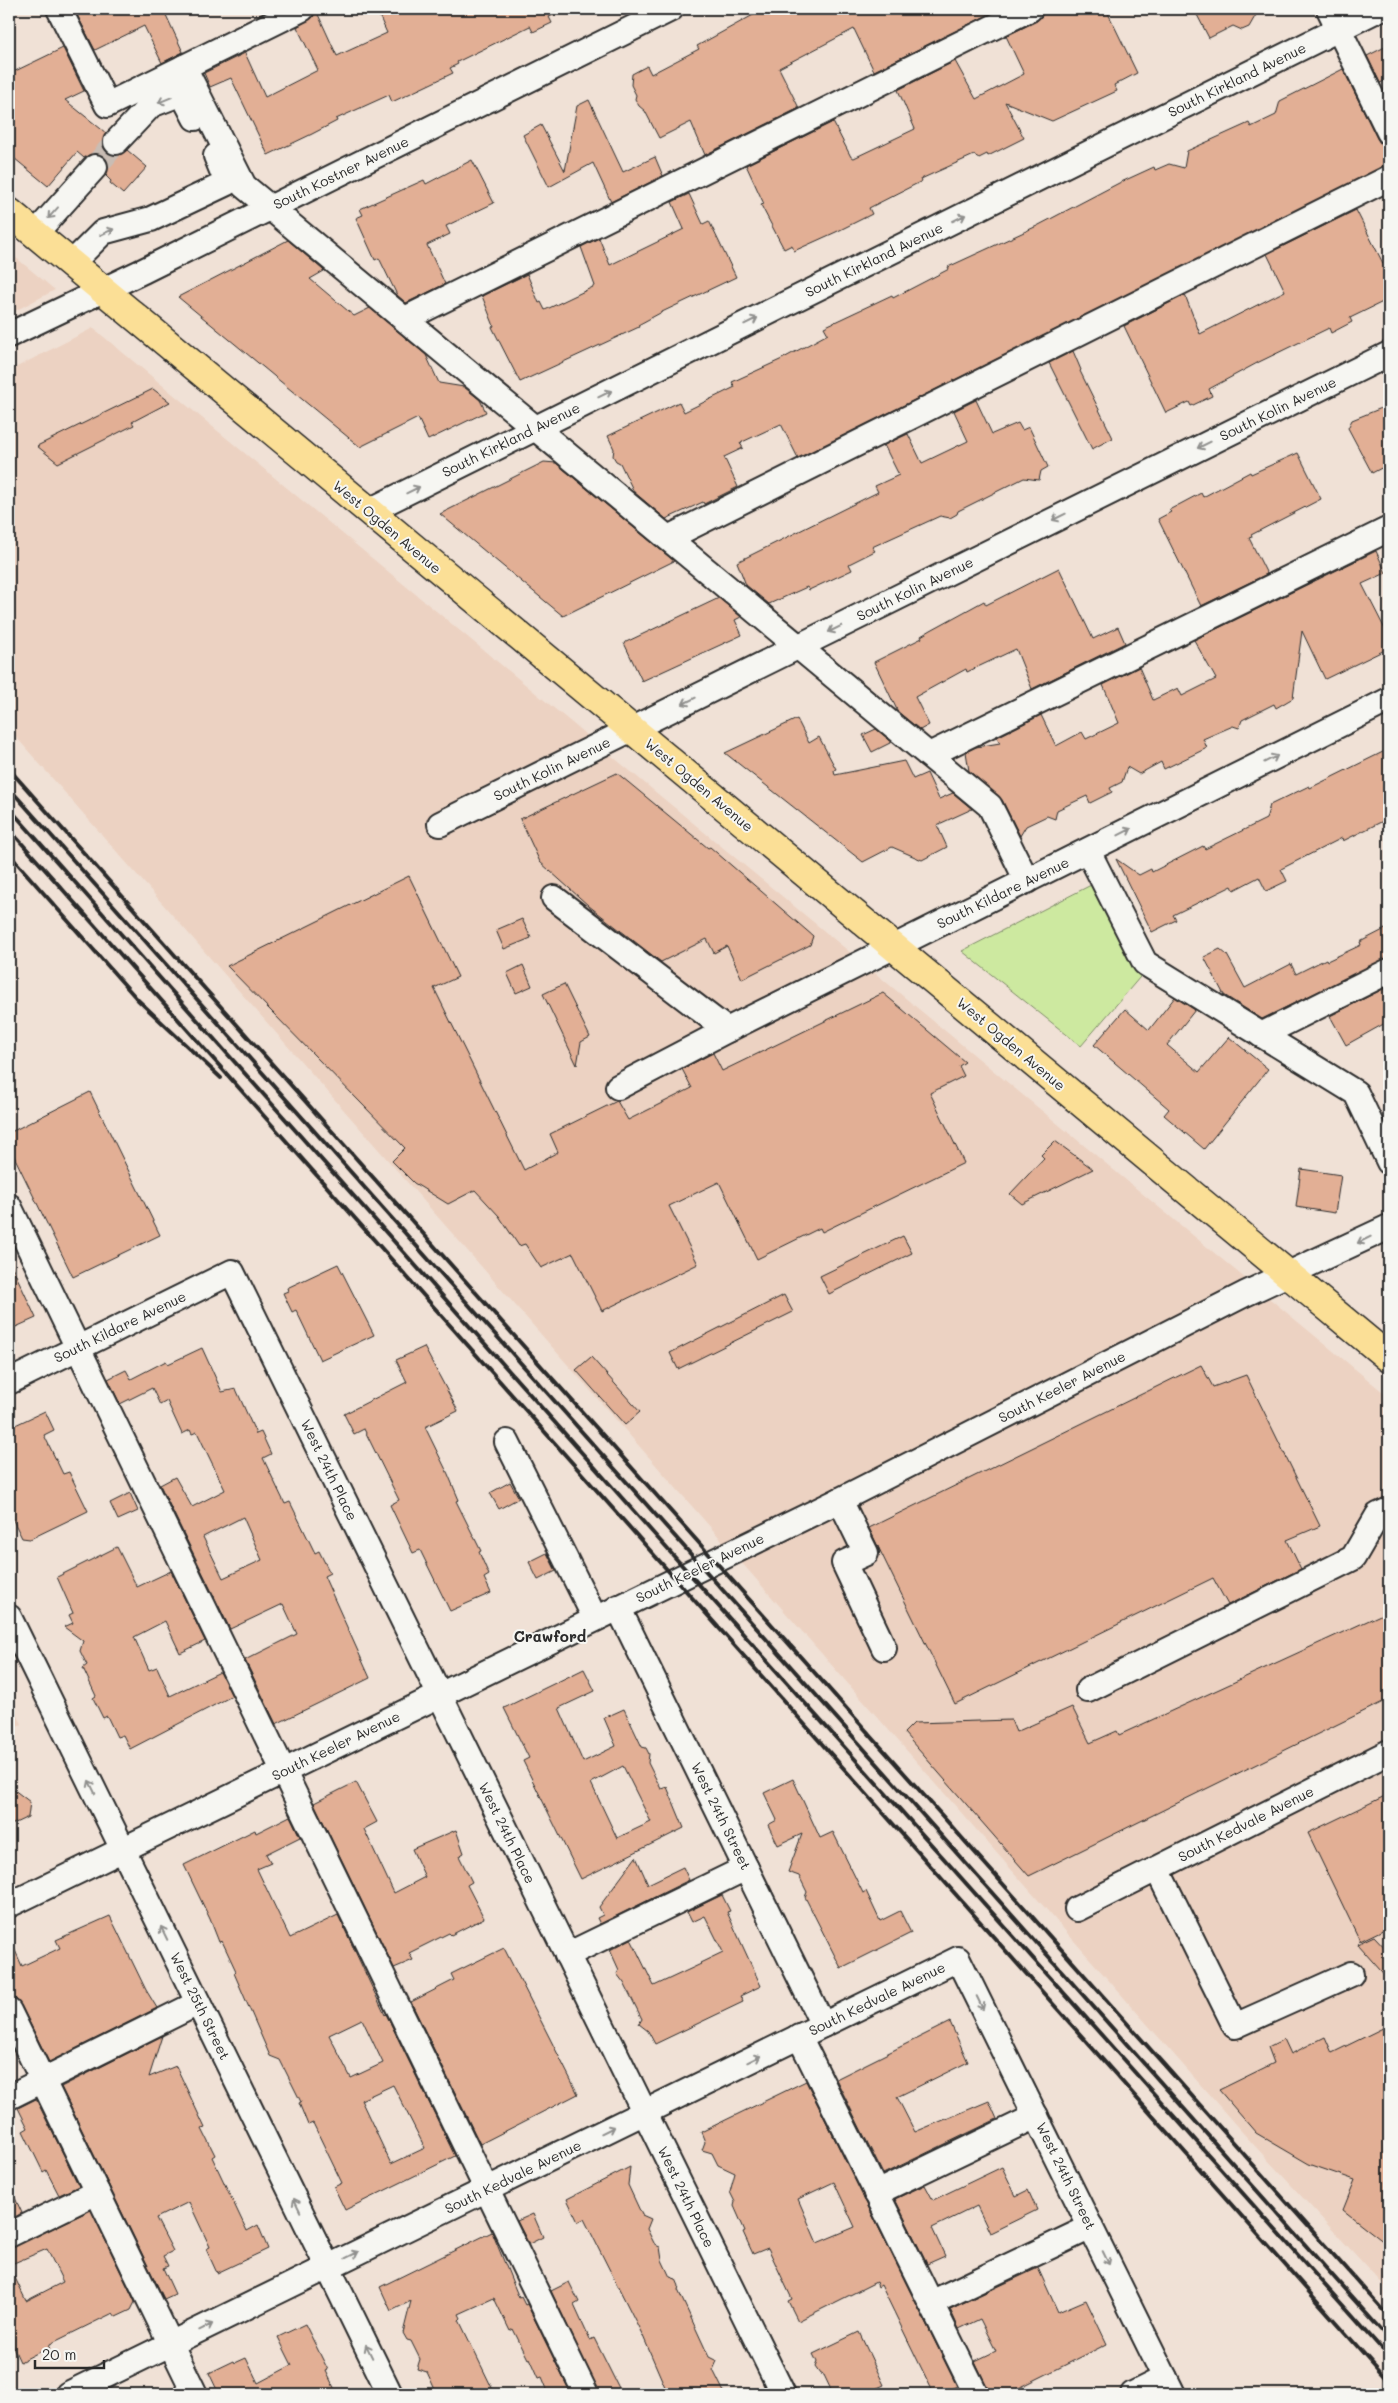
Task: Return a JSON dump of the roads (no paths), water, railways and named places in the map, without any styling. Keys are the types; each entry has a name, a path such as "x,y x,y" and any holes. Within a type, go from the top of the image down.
{"main road":[{"name":"West Ogden Avenue","path":"9,212 1389,1358"}],"street":[{"path":"59,9 107,105 302,9"},
{"name":"South Kostner Avenue","path":"9,334 271,208 671,9"},
{"path":"404,319 1030,9"},
{"name":"South Kirkland Avenue","path":"369,511 536,428 1334,19 1379,9"},
{"path":"1334,19 1389,132"},
{"path":"184,67 241,183 800,646 990,806 1028,881"},
{"path":"71,264 103,232 151,219 227,183 215,155 182,92 151,106 116,142"},
{"path":"34,234 95,166"},
{"path":"668,538 1389,178"},
{"name":"South Kolin Avenue","path":"440,824 1389,354"},
{"path":"929,755 1389,529"},
{"name":"South Kildare Avenue","path":"618,1087 727,1030 1389,700"},
{"path":"1088,851 1145,963 1356,1093 1389,1162"},
{"path":"554,898 727,1030"},
{"path":"1261,1034 1389,971"},
{"path":"9,1206 586,2394"},
{"name":"South Keeler Avenue","path":"9,1905 840,1500 1289,1274 1389,1227"},
{"name":"South Kildare Avenue","path":"9,1382 232,1272"},
{"name":"West 24th Place","path":"232,1272 783,2394"},
{"path":"506,1442 595,1618"},
{"path":"840,1500 866,1553 844,1564 884,1648"},
{"path":"1088,1690 1353,1558 1378,1515 1389,1510"},
{"name":"West 24th Street","path":"618,1607 823,2025"},
{"name":"West 25th Street","path":"9,1617 390,2394"},
{"name":"South Kedvale Avenue","path":"1077,1909 1389,1752"},
{"path":"567,1955 746,1868"},
{"path":"1158,1869 1235,2026 1351,1974"},
{"name":"West 24th Street","path":"958,1959 1169,2386"},
{"name":"South Kedvale Avenue","path":"68,2394 958,1959"},
{"path":"9,2097 198,2003"},
{"path":"9,2011 195,2394"},
{"path":"800,2036 976,2394"},
{"path":"876,2193 1036,2116"},
{"path":"9,2235 97,2192"},
{"path":"931,2303 1091,2227"},
{"path":"1133,2394 1169,2386"}],"tunnel":[{"path":"95,167 116,142"}],"railway":[{"path":"9,769 1389,2317"},
{"path":"9,788 1389,2339"},
{"path":"9,808 1389,2357"},
{"path":"9,829 1389,2382"},
{"path":"9,854 138,1000 221,1078"}],"district":[{"name":"Crawford","path":"550,1637"}]}
